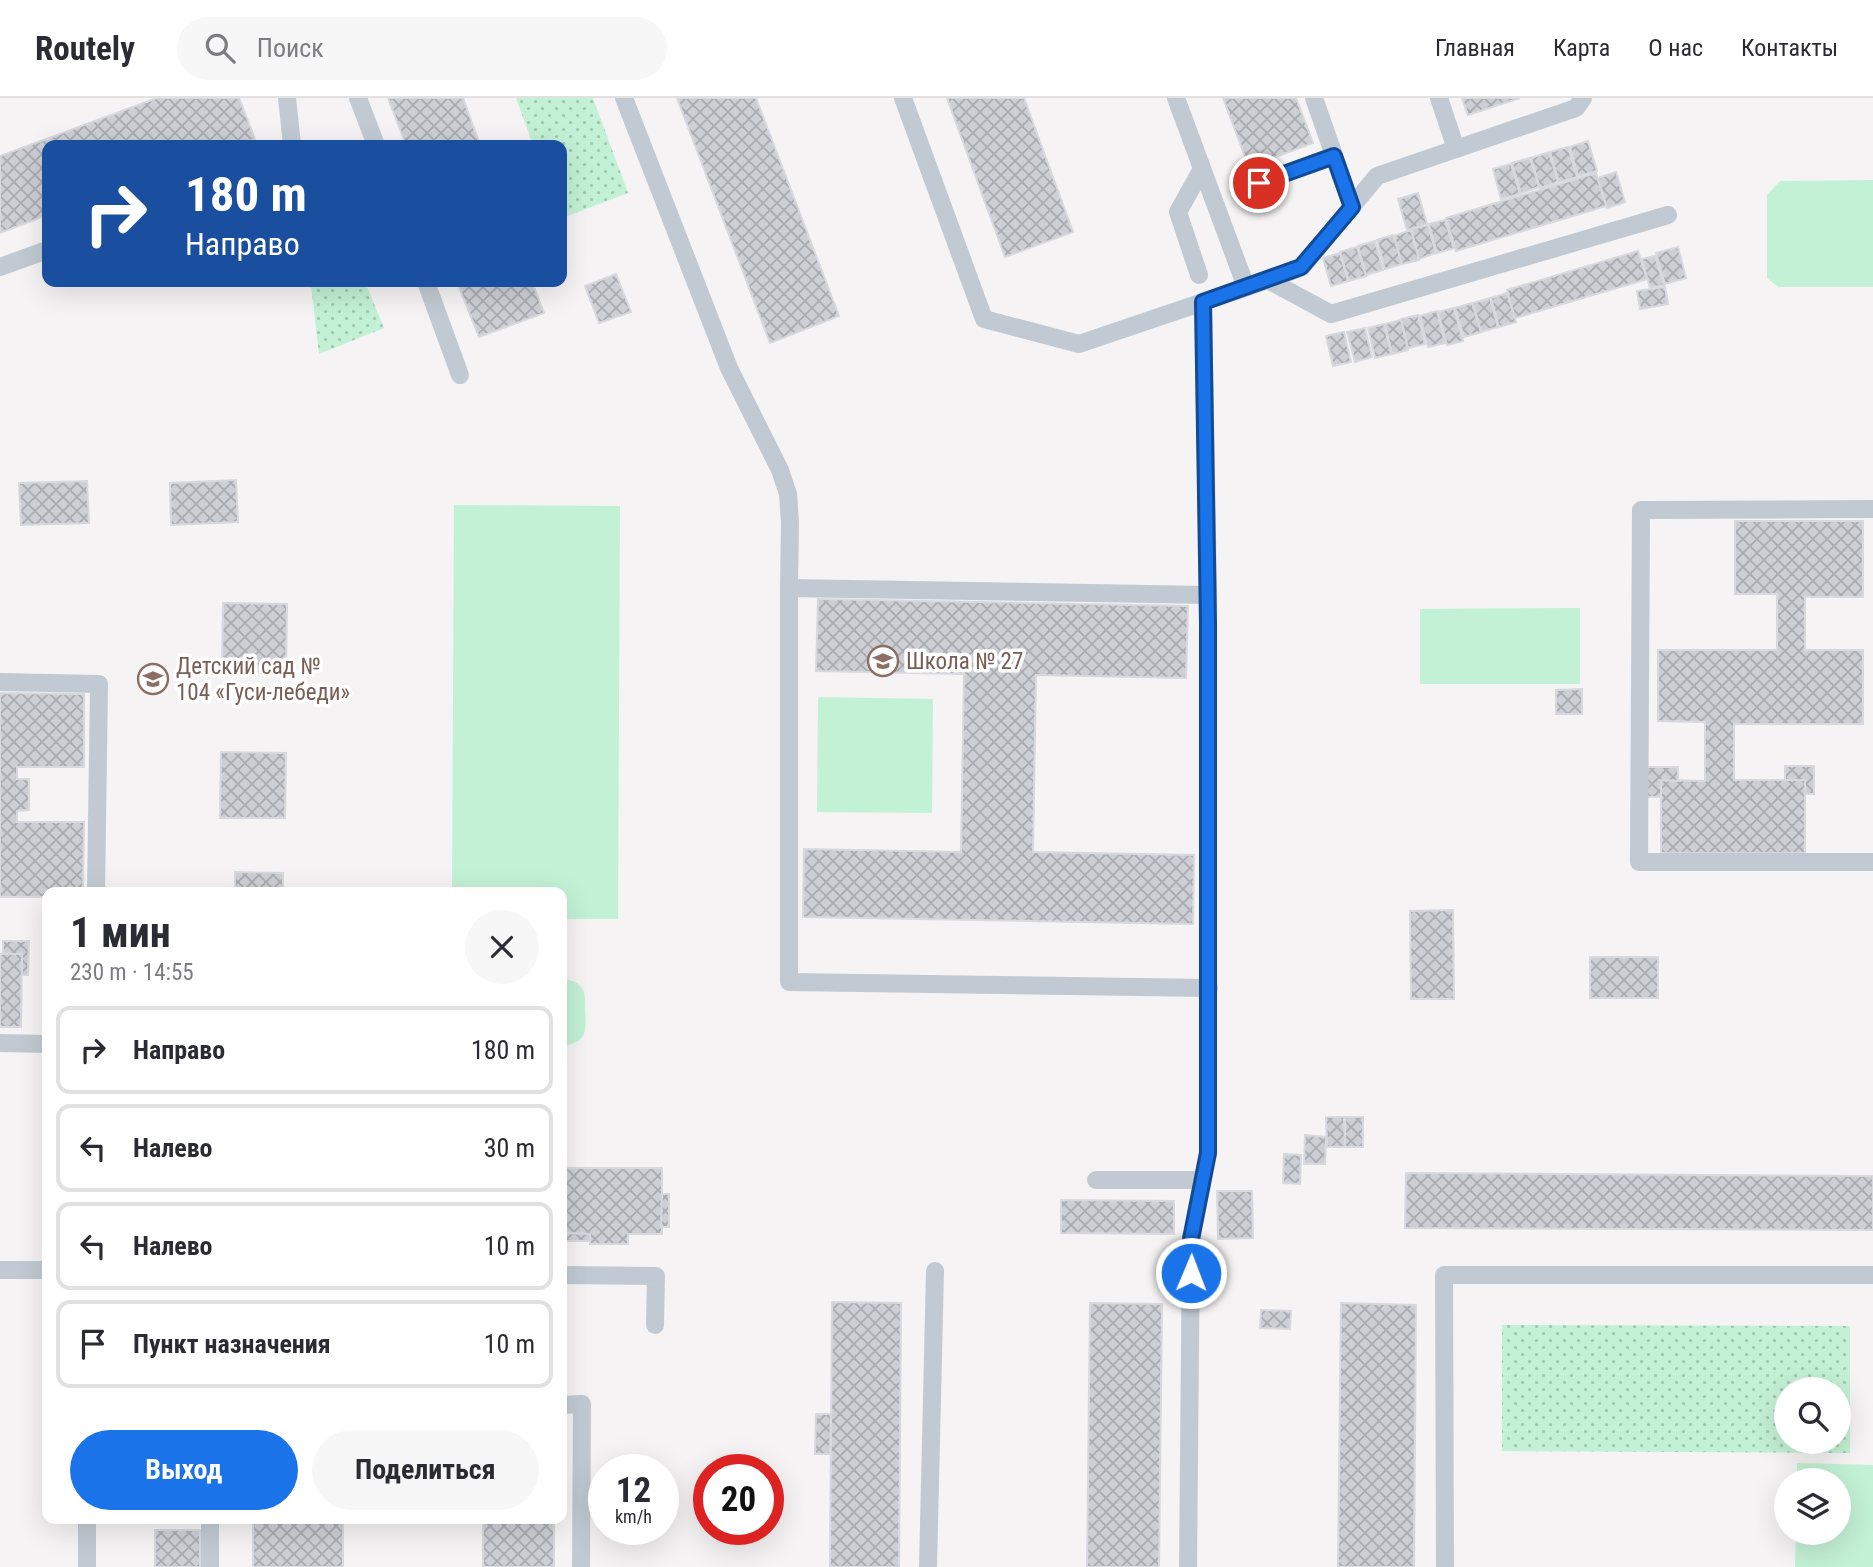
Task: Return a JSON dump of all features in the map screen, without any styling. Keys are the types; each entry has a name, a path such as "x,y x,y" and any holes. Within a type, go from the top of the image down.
{"lane":[{"path":"287,98 291,140"},
{"path":"358,98 374,140"},
{"path":"624,98 729,368 780,470 788,494 789,982 1209,988"},
{"path":"903,98 984,319 1079,344 1301,267 1377,176 1576,108 1583,98"},
{"path":"1176,98 1246,287"},
{"path":"1314,98 1352,207"},
{"path":"1438,98 1456,149"},
{"path":"1259,183 1334,156"},
{"path":"1199,275 1178,212 1202,169"},
{"path":"1268,280 1331,314 1668,215"},
{"path":"0,267 42,252"},
{"path":"428,287 460,375"},
{"path":"1188,1567 1191,1239 1208,1153 1208,595 1203,302"},
{"path":"1873,509 1641,510 1639,862 1873,862"},
{"path":"789,588 1208,595"},
{"path":"0,682 99,684 96,887"},
{"path":"0,1043 42,1044"},
{"path":"1096,1180 1202,1180"},
{"path":"0,1270 42,1270"},
{"path":"929,1567 935,1271"},
{"path":"567,1275 656,1276 655,1325"},
{"path":"1445,1567 1444,1275 1873,1275"},
{"path":"567,1405 582,1404 581,1567"},
{"path":"88,1524 88,1567"},
{"path":"210,1524 210,1567"}],"green space":[{"path":"516,98 593,98 628,193 567,216 567,140 531,140"},
{"path":"1873,180 1873,287 1778,287 1767,278 1767,195 1780,181"},
{"path":"311,287 367,287 384,328 319,354"},
{"path":"454,505 620,506 618,919 567,919 567,887 452,887"},
{"path":"1580,608 1580,684 1420,684 1420,609"},
{"path":"818,697 933,699 932,813 817,812"},
{"path":"567,980 580,986 585,999 585,1030 580,1039 567,1045"},
{"path":"1502,1325 1850,1326 1850,1377 1774,1377 1774,1453 1502,1451"},
{"path":"1797,1463 1873,1465 1873,1567 1795,1567 1796,1545 1851,1545 1851,1468 1797,1468"}],"building":[{"path":"157,98 239,98 255,139 252,140 43,140"},
{"path":"388,98 463,98 478,140 404,140"},
{"path":"677,98 756,98 839,316 770,343"},
{"path":"947,98 1024,98 1073,232 1005,257"},
{"path":"1223,98 1296,98 1313,143 1249,167"},
{"path":"1462,98 1520,98 1468,115"},
{"path":"42,140 42,217 0,233 0,156"},
{"path":"1588,141 1597,171 1578,176 1570,147"},
{"path":"1568,147 1577,177 1559,182 1550,152"},
{"path":"1549,152 1558,182 1540,188 1531,158"},
{"path":"1530,158 1539,187 1521,193 1512,163"},
{"path":"1511,164 1520,194 1501,199 1493,169"},
{"path":"1616,172 1625,202 1607,208 1598,178"},
{"path":"1596,173 1606,206 1456,251 1446,218"},
{"path":"1418,193 1427,224 1407,230 1398,199"},
{"path":"1445,220 1454,248 1437,253 1429,224"},
{"path":"1428,225 1436,253 1419,259 1411,229"},
{"path":"1411,230 1419,260 1402,264 1394,236"},
{"path":"1393,235 1402,264 1385,269 1377,240"},
{"path":"1375,241 1383,270 1366,275 1358,246"},
{"path":"1357,247 1366,276 1349,281 1340,252"},
{"path":"1678,247 1686,278 1665,284 1656,253"},
{"path":"1638,251 1647,279 1515,318 1507,290"},
{"path":"1340,253 1348,281 1331,286 1323,258"},
{"path":"1655,256 1664,285 1650,288 1642,259"},
{"path":"616,274 631,312 599,323 585,286"},
{"path":"459,287 534,287 544,313 479,337"},
{"path":"1665,287 1668,304 1640,309 1637,291"},
{"path":"1507,293 1516,322 1499,327 1491,298"},
{"path":"1490,298 1498,327 1481,332 1473,303"},
{"path":"1472,303 1481,332 1464,337 1455,308"},
{"path":"1454,308 1463,341 1447,345 1438,312"},
{"path":"1437,311 1445,343 1428,347 1420,316"},
{"path":"1418,315 1425,344 1408,348 1401,319"},
{"path":"1401,320 1408,350 1392,354 1385,324"},
{"path":"1384,324 1391,354 1375,358 1368,328"},
{"path":"1365,328 1372,357 1355,362 1347,332"},
{"path":"1344,332 1351,362 1333,366 1326,336"},
{"path":"236,480 238,522 171,525 170,483"},
{"path":"87,481 89,523 21,525 19,483"},
{"path":"1735,521 1863,521 1863,597 1805,597 1805,650 1863,650 1863,724 1734,724 1734,780 1805,780 1805,853 1661,853 1661,780 1705,781 1705,722 1658,721 1658,650 1777,650 1777,594 1735,594"},
{"path":"818,599 1188,606 1186,678 1036,675 1033,852 1194,855 1193,924 803,917 804,849 961,852 964,674 816,671"},
{"path":"223,603 287,604 286,673 222,672"},
{"path":"1582,689 1582,714 1556,714 1556,690"},
{"path":"0,693 84,694 84,767 17,767 17,779 29,779 29,810 17,811 17,822 84,822 83,887 42,887 42,897 0,897"},
{"path":"221,752 286,753 285,818 220,818"},
{"path":"1785,766 1814,766 1814,794 1805,794 1805,780 1785,780"},
{"path":"1647,767 1678,767 1678,781 1661,780 1661,797 1647,797"},
{"path":"235,872 283,873 283,887 235,887"},
{"path":"1453,910 1454,999 1411,999 1410,911"},
{"path":"3,941 29,941 28,975 22,975 22,954 3,954"},
{"path":"0,954 22,954 21,1027 0,1027"},
{"path":"1590,957 1658,957 1658,998 1590,998"},
{"path":"1326,1117 1344,1117 1345,1147 1327,1147"},
{"path":"1345,1117 1363,1117 1363,1147 1345,1147"},
{"path":"1305,1135 1326,1137 1325,1164 1304,1164"},
{"path":"1284,1154 1301,1155 1300,1184 1283,1183"},
{"path":"567,1168 662,1168 662,1234 628,1234 628,1244 590,1244 590,1234 567,1233"},
{"path":"1406,1173 1873,1176 1873,1230 1405,1228"},
{"path":"1217,1191 1252,1191 1253,1238 1218,1239"},
{"path":"662,1194 669,1194 669,1227 661,1227"},
{"path":"1061,1200 1174,1201 1174,1234 1061,1233"},
{"path":"567,1233 590,1234 590,1241 567,1241"},
{"path":"832,1302 901,1303 899,1567 830,1567"},
{"path":"1090,1303 1162,1304 1159,1567 1087,1567"},
{"path":"1341,1303 1416,1305 1414,1567 1338,1567"},
{"path":"1261,1310 1291,1311 1290,1329 1260,1328"},
{"path":"816,1414 831,1414 830,1454 815,1454"},
{"path":"253,1524 343,1524 343,1567 253,1567"},
{"path":"483,1524 554,1524 554,1567 483,1567"},
{"path":"155,1530 200,1530 200,1567 155,1567"}],"place":[{"name":"Школа № 27","path":"883,661"},
{"name":"Детский сад № 104 «Гуси-лебеди»","path":"153,679"}],"route":[{"path":"1191,1273 1191,1239 1208,1153 1208,623 1203,302 1301,267 1352,207 1334,156 1259,183"}]}
